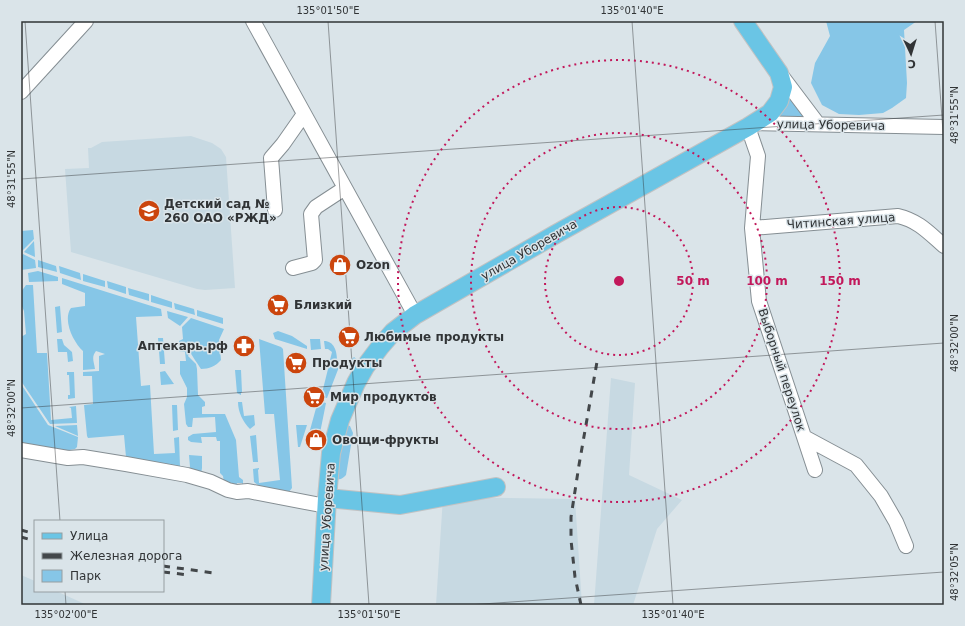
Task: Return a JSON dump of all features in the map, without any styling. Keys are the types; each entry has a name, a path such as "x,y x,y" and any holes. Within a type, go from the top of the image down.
{"main road":[{"path":"743,21 779,73 783,87 779,100 770,113 752,125"},
{"name":"улица Уборевича","path":"321,605 326,502 331,453 340,420 356,383 365,367 393,332 415,315 570,226 752,125"},
{"path":"326,502 400,505 496,487"}],"street":[{"path":"21,92 86,21"},
{"path":"253,21 415,315"},
{"path":"779,73 818,124"},
{"path":"275,210 271,158 283,144 304,114"},
{"name":"улица Уборевича","path":"752,125 818,124 944,127"},
{"name":"Выборный переулок","path":"752,125 758,156 752,228 759,301 815,470"},
{"path":"293,268 312,263 315,260 311,214 316,207 345,188"},
{"name":"Читинская улица","path":"752,228 898,216 910,219 919,224 944,246"},
{"path":"804,437 856,465 881,496 896,522 906,546"},
{"path":"21,450 68,458 84,457 187,475 237,492 248,491 326,502"}],"shaded area":[{"name":"Детский сад № 260 ОАО «РЖД»","path":"191,136 212,143 221,149 226,157 235,288 205,290 197,289 71,252 65,169 89,168 88,148 102,142"},
{"path":"611,378 635,383 629,475 682,500 657,529 633,605 594,605"},
{"path":"443,497 575,499 582,605 436,605"},
{"path":"21,575 34,581 34,592 58,592 87,605 21,605"}],"green space":[{"path":"826,21 917,21 904,30 907,83 906,98 883,113 859,115 839,114 822,105 811,83 815,63 830,36"},
{"path":"790,95 805,118 776,118"},
{"path":"33,230 34,239 21,251 21,231"},
{"path":"34,241 35,257 24,252"},
{"path":"23,254 35,260 36,268 21,270 21,256"},
{"path":"38,260 56,266 57,272 38,267"},
{"path":"59,266 80,273 81,280 60,273"},
{"path":"38,271 58,277 58,281 29,282 28,273"},
{"path":"83,274 105,281 105,287 83,281"},
{"path":"62,278 161,309 162,316 136,317 141,386 150,385 154,454 175,453 174,438 179,437 180,467 126,457 124,435 88,438 84,405 93,404 92,376 83,376 83,372 99,371 99,356 105,354 96,351 93,357 95,369 83,370 83,351 76,343 70,331 68,319 71,308 85,306 85,293 62,284"},
{"path":"107,281 126,287 126,294 108,288"},
{"path":"26,285 33,285 37,353 47,353 51,420 72,418 71,408 69,407 76,406 77,423 50,424 21,381 21,337 26,334 24,311 21,304 21,292"},
{"path":"128,288 149,294 149,301 129,295"},
{"path":"151,295 172,302 172,308 151,302"},
{"path":"174,303 194,309 195,315 175,309"},
{"path":"60,306 62,332 57,333 55,307"},
{"path":"197,310 223,318 223,324 197,316"},
{"path":"167,311 188,317 180,326 168,318"},
{"path":"191,318 224,329 219,340 221,360 217,364 210,368 201,369 190,352 188,356 196,364 198,395 205,402 205,406 202,407 202,414 225,414 236,440 239,477 243,480 243,485 242,483 237,483 236,487 224,483 223,476 220,473 220,441 217,441 216,437 201,437 202,443 191,442 188,440 188,437 193,434 216,432 215,417 193,418 192,427 188,427 186,424 184,404 187,397 187,388 180,374 180,361 186,361 185,352 179,351 179,341 183,339 182,327"},
{"path":"278,331 292,336 307,346 307,349 275,339 273,333"},
{"path":"158,338 163,338 165,364 160,364"},
{"path":"57,339 62,339 64,345 72,352 73,361 68,362 67,352 58,352"},
{"path":"259,339 283,349 292,488 288,493 259,486 254,482 253,469 259,468 259,483 280,480 274,414 265,414"},
{"path":"310,339 320,339 321,349 311,350"},
{"path":"324,341 327,341 333,345 337,360 330,360 332,352 325,349"},
{"path":"354,357 360,362 356,367 351,368 349,365 350,361"},
{"path":"329,365 339,367 327,398 321,397"},
{"path":"235,370 241,370 241,395 237,393"},
{"path":"165,371 174,384 161,385 160,372"},
{"path":"67,372 74,372 75,398 68,399 68,395 70,395 69,375 67,375"},
{"path":"21,384 48,425 78,437 77,447 75,449 64,451 21,444"},
{"path":"318,401 326,403 320,433 310,430"},
{"path":"238,402 242,402 244,416 254,415 255,425 250,429 241,417"},
{"path":"172,405 177,405 178,430 173,431"},
{"path":"77,425 78,436 55,426"},
{"path":"296,425 307,425 300,447 298,447"},
{"path":"346,425 350,426 353,433 346,475 337,479 336,470"},
{"path":"256,435 258,462 253,462 250,436"},
{"path":"189,455 202,456 201,474 192,473"}],"railway":[{"path":"581,605 575,577 571,540 571,517 598,356"},
{"path":"21,530 34,534"},
{"path":"21,537 34,541"},
{"path":"164,566 214,573"},
{"path":"164,572 189,575"}],"place":[{"name":"Детский сад № 260 ОАО «РЖД»","path":"149,211"},
{"name":"Ozon","path":"340,265"},
{"name":"Близкий","path":"278,305"},
{"name":"Любимые продукты","path":"349,337"},
{"name":"Аптекарь.рф","path":"244,346"},
{"name":"Продукты","path":"296,363"},
{"name":"Мир продуктов","path":"314,397"},
{"name":"Овощи-фрукты","path":"316,440"}]}
